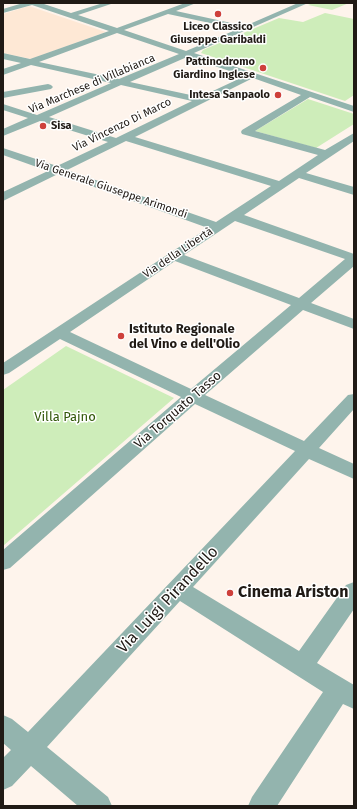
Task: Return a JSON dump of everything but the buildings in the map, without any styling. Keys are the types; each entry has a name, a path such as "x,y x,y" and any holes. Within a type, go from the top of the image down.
{"street":[{"path":"3,11 31,3"},
{"path":"34,3 354,109"},
{"path":"71,15 110,3"},
{"path":"3,72 192,3"},
{"name":"Via Marchese di Villabianca","path":"3,134 304,3"},
{"path":"168,12 245,28"},
{"path":"3,56 199,100"},
{"name":"Via Vincenzo Di Marco","path":"3,197 199,100 253,76"},
{"path":"3,94 48,87"},
{"path":"309,94 246,132 327,154"},
{"path":"3,107 37,119"},
{"path":"3,113 37,119 120,139 281,185"},
{"name":"Via Marchese di Villabianca","path":"3,134 37,119"},
{"name":"Via della Libertà","path":"3,370 354,136"},
{"name":"Via Generale Giuseppe Arimondi","path":"3,151 218,226"},
{"path":"297,174 354,191"},
{"path":"234,216 354,259"},
{"path":"174,256 354,324"},
{"name":"Via Torquato Tasso","path":"3,562 193,396 354,259"},
{"path":"59,333 354,472"},
{"name":"Via Luigi Pirandello","path":"3,777 354,399"},
{"path":"179,589 347,693 261,806"},
{"path":"302,666 354,591"},
{"path":"3,727 99,806"}],"shaded area":[{"path":"29,6 106,32 31,59 3,53 3,14"}],"green space":[{"path":"313,3 349,3 332,10 308,5"},
{"path":"325,13 354,19 354,95 345,101 201,53 203,50 279,18 303,22"},
{"path":"308,99 354,114 354,124 316,148 255,131"},
{"name":"Villa Pajno","path":"66,346 174,398 3,546 3,390"}],"place":[{"name":"Liceo Classico Giuseppe Garibaldi","path":"218,14"},
{"name":"Pattinodromo Giardino Inglese","path":"263,68"},
{"name":"Intesa Sanpaolo","path":"278,95"},
{"name":"Sisa","path":"43,126"},
{"name":"Istituto Regionale del Vino e dell'Olio","path":"121,336"},
{"name":"Cinema Ariston","path":"230,593"}]}
